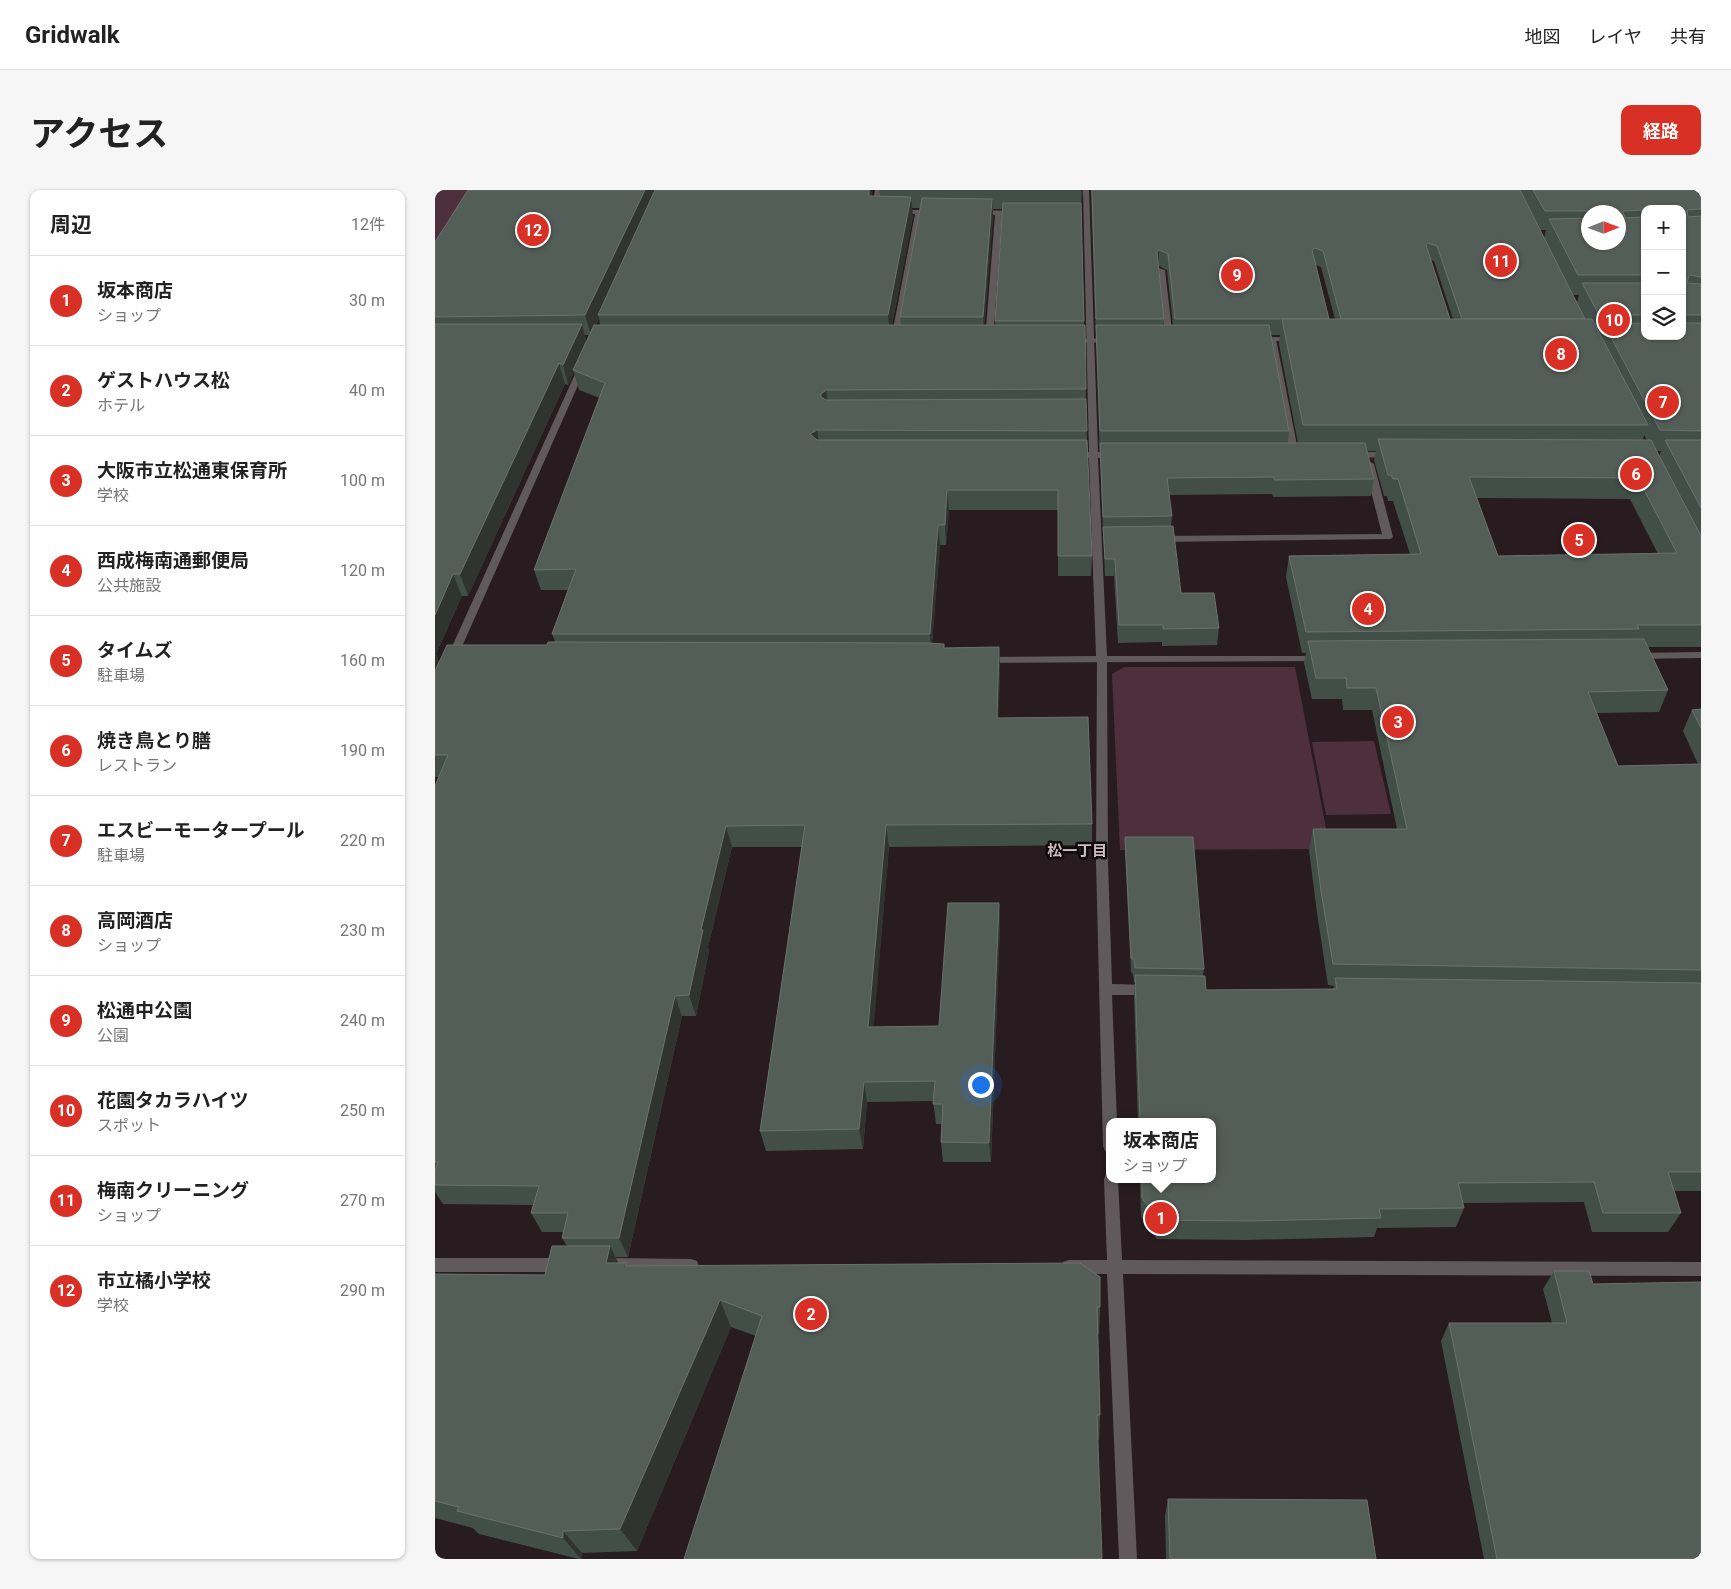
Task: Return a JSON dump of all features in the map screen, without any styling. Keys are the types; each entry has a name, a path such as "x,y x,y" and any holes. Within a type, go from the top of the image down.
{"street":[{"path":"869,191 878,190 875,212 939,212"},
{"path":"1097,196 1087,193 1083,213 1090,341 1088,414 1095,455 1101,539 1102,862 1109,1118"},
{"path":"895,340 919,212"},
{"path":"969,212 1028,213"},
{"path":"980,340 994,340 999,213"},
{"path":"1161,270 1169,339"},
{"path":"1159,339 1179,339"},
{"path":"1244,339 1307,339"},
{"path":"1272,339 1294,455"},
{"path":"886,340 905,340"},
{"path":"1063,341 1120,340"},
{"path":"451,660 587,358"},
{"path":"1056,455 1125,455"},
{"path":"1339,455 1405,456"},
{"path":"1145,539 1388,537 1367,455"},
{"path":"1621,656 1701,655"},
{"path":"974,660 1332,658"},
{"path":"1105,989 1165,990"},
{"path":"1111,1183 1113,1267 1127,1559"},
{"path":"435,1265 575,1265"},
{"path":"595,1265 704,1266"},
{"path":"1053,1267 1701,1269"}],"shaded area":[{"path":"435,190 471,190 435,244"},
{"path":"1124,667 1295,667 1330,849 1120,850 1112,674"},
{"path":"1374,741 1391,814 1326,815 1312,742"}],"building":[{"path":"468,190 645,190 585,315 435,317 435,242"},
{"path":"655,190 869,190 869,196 911,197 888,315 598,315"},
{"path":"1092,190 1520,190 1585,319 1462,319 1437,246 1428,243 1426,245 1450,319 1341,319 1323,251 1315,248 1312,250 1329,319 1175,319 1168,254 1159,250 1157,252 1164,319 1096,319"},
{"path":"1533,190 1700,190 1701,209 1687,210 1688,217 1701,216 1701,277 1689,275 1687,283 1701,284 1701,315 1686,315 1686,205 1641,205 1641,210 1626,211 1626,205 1581,205 1581,211 1545,211"},
{"path":"922,198 992,199 983,317 900,317"},
{"path":"1003,203 1081,203 1084,321 995,321"},
{"path":"1641,217 1641,275 1578,275 1549,219 1581,218 1581,250 1626,250 1626,218"},
{"path":"1582,283 1641,283 1641,315 1599,315"},
{"path":"1282,319 1592,319 1648,425 1303,425"},
{"path":"1641,323 1641,340 1686,340 1686,323 1701,323 1701,431 1660,430 1604,324"},
{"path":"435,324 582,324 563,365 559,363 460,574 453,574 435,615"},
{"path":"594,325 1085,325 1086,389 826,390 821,394 821,397 826,400 1086,399 1087,431 817,430 810,434 817,440 1087,440 1092,556 1058,556 1058,490 947,490 945,525 938,525 930,634 552,634 576,569 534,570 605,383 573,370"},
{"path":"1096,325 1269,325 1289,431 1100,431"},
{"path":"1378,439 1651,440 1701,536 1701,625 1637,625 1639,629 1306,632 1289,556 1421,554 1398,479 1393,479 1391,475 1388,475","holes":["1469,477 1638,478 1677,553 1498,556"]},
{"path":"1665,440 1701,440 1701,508"},
{"path":"1100,443 1365,443 1374,479 1275,480 1274,477 1167,478 1172,516 1103,517"},
{"path":"1173,526 1181,593 1214,593 1219,628 1163,629 1163,625 1119,625 1115,559 1105,559 1103,527"},
{"path":"1644,639 1668,690 1588,692 1618,766 1701,764 1701,970 1333,964 1313,829 1407,829 1376,688 1347,688 1346,678 1316,678 1308,641"},
{"path":"548,642 929,643 944,644 944,648 999,647 997,718 1088,717 1092,824 886,825 868,1027 939,1026 948,903 999,903 989,1143 941,1142 943,1104 933,1104 935,1081 864,1082 859,1129 760,1131 805,825 726,826 701,930 703,930 689,995 675,996 619,1238 562,1238 568,1213 531,1213 539,1186 435,1185 435,1170 438,1162 435,1162 435,786 448,755 435,755 435,671 447,645 547,645"},
{"path":"1701,709 1701,728 1692,710"},
{"path":"1125,837 1193,837 1204,969 1135,968 1134,960 1131,958"},
{"path":"1135,975 1205,976 1206,990 1337,989 1335,978 1701,983 1701,1172 1668,1172 1681,1213 1603,1213 1594,1182 1458,1183 1464,1208 1379,1209 1381,1218 1249,1221 1158,1220 1142,1198 1142,1183 1216,1183 1216,1118 1140,1118"},
{"path":"552,1246 610,1246 606,1263 627,1263 626,1266 1080,1263 1100,1277 1100,1307 1097,1307 1100,1415 1097,1415 1102,1559 684,1559 762,1316 720,1300 620,1529 563,1531 563,1538 457,1511 459,1507 435,1501 435,1274 545,1275"},
{"path":"1554,1271 1589,1271 1593,1284 1701,1282 1701,1559 1497,1559 1449,1323 1567,1323"},
{"path":"1168,1499 1367,1500 1376,1559 1170,1559"}],"place":[{"name":"市立橘小学校","path":"533,230"},
{"name":"梅南クリーニング","path":"1501,261"},
{"name":"松通中公園","path":"1237,275"},
{"name":"花園タカラハイツ","path":"1614,320"},
{"name":"高岡酒店","path":"1561,354"},
{"name":"エスビーモータープール","path":"1663,402"},
{"name":"焼き鳥とり膳","path":"1636,474"},
{"name":"タイムズ","path":"1579,540"},
{"name":"西成梅南通郵便局","path":"1368,609"},
{"name":"大阪市立松通東保育所","path":"1398,722"},
{"name":"坂本商店","path":"1161,1218"},
{"name":"ゲストハウス松","path":"811,1314"}],"district":[{"name":"松一丁目","path":"1077,851"}]}
